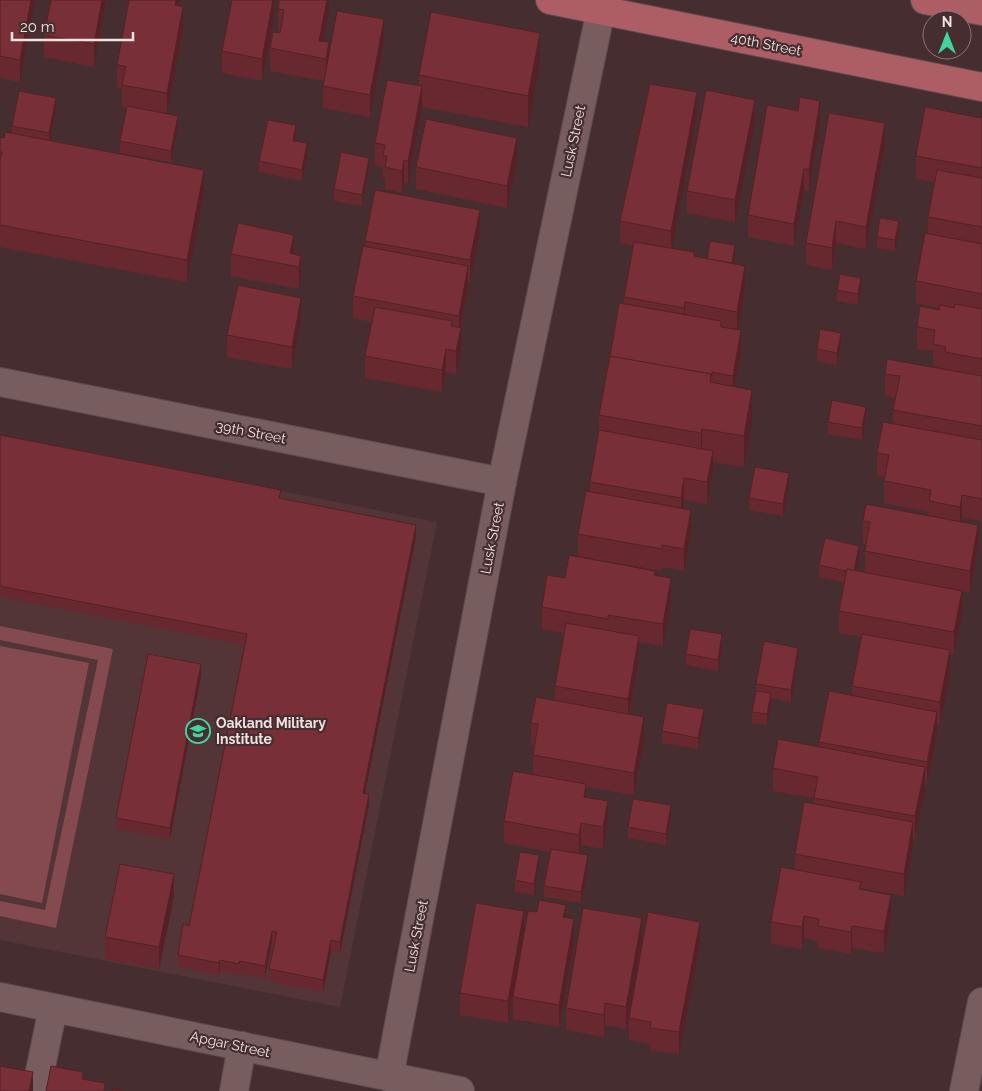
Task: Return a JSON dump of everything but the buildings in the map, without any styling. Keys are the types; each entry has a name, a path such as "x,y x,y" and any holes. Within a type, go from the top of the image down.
{"main road":[{"name":"40th Street","path":"550,0 601,5 982,87"},
{"path":"925,0 982,11"}],"street":[{"name":"Lusk Street","path":"389,1077 502,482 601,5"},
{"name":"39th Street","path":"0,382 502,482"},
{"name":"Apgar Street","path":"0,997 460,1091"},
{"path":"964,1091 982,1002"},
{"path":"36,1091 53,1008"},
{"path":"234,1091 242,1046"}],"shaded area":[{"name":"Oakland Military Institute","path":"0,435 437,522 340,1007 0,940"},
{"path":"0,626 113,649 56,928 0,916 0,901 45,910 98,660 0,640"},
{"path":"0,646 89,663 42,903 0,894"}],"place":[{"name":"Oakland Military Institute","path":"198,731"}]}
